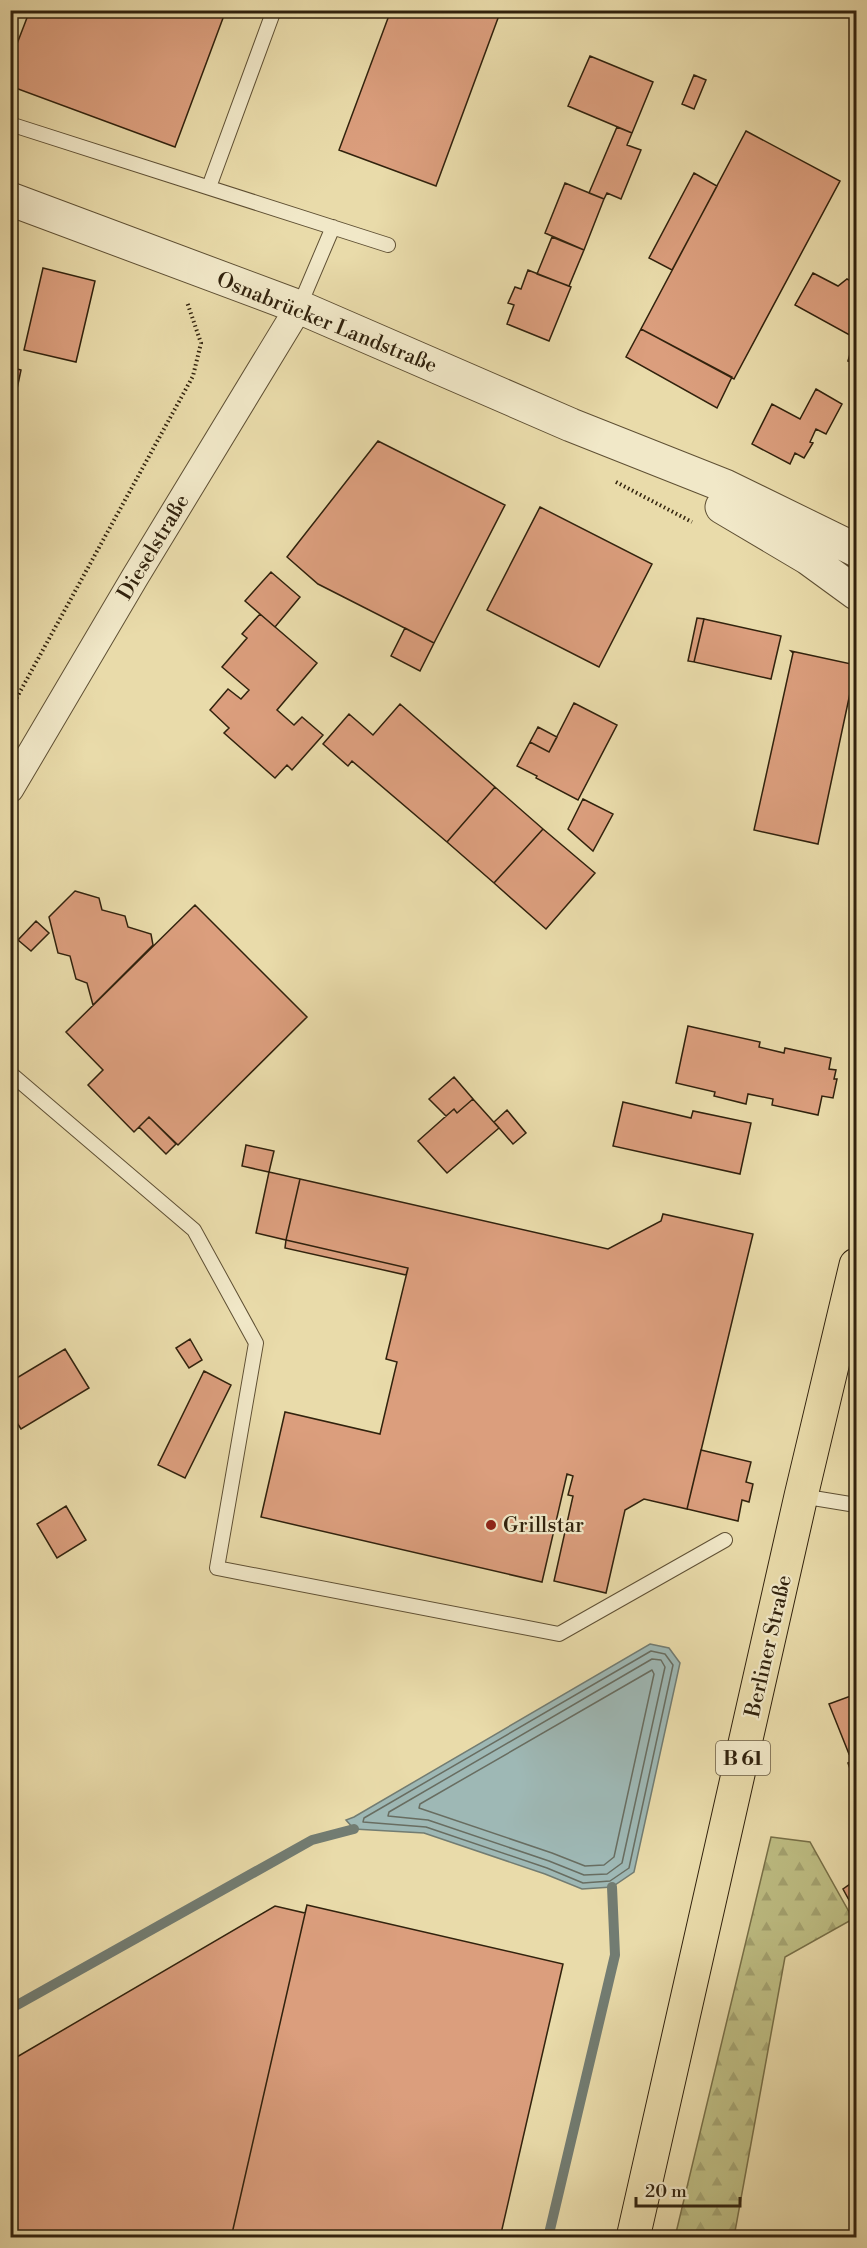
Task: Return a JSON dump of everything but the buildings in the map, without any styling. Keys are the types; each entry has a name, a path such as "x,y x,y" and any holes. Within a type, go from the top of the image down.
{"main road":[{"name":"Berliner Straße","path":"633,2238 801,1496 856,1265"}],"street":[{"name":"Osnabrücker Landstraße","path":"10,199 299,307 640,453 725,486 856,550"},
{"name":"Dieselstraße","path":"10,789 129,587 299,307"},
{"name":"Osnabrücker Landstraße","path":"640,453 712,501 808,558 856,593"}],"lane":[{"path":"209,187 274,10"},
{"path":"10,124 388,244"},
{"path":"299,307 333,227"},
{"path":"10,1073 194,1230 256,1343 216,1568 559,1634 725,1540"},
{"path":"801,1496 856,1505"}],"path":[{"path":"10,710 193,375 201,343 187,301 198,305"},
{"path":"610,479 694,523"}],"green space":[{"path":"771,1837 810,1842 853,1919 785,1957 734,2237 675,2237"}],"water":[{"path":"650,1644 669,1648 680,1663 634,1872 612,1887 582,1889 424,1833 354,1829 346,1820 354,1817"}],"waterway":[{"path":"10,2009 312,1840 354,1829"},
{"path":"548,2238 615,1955 612,1887"}],"place":[{"name":"Grillstar","path":"491,1525"}]}
